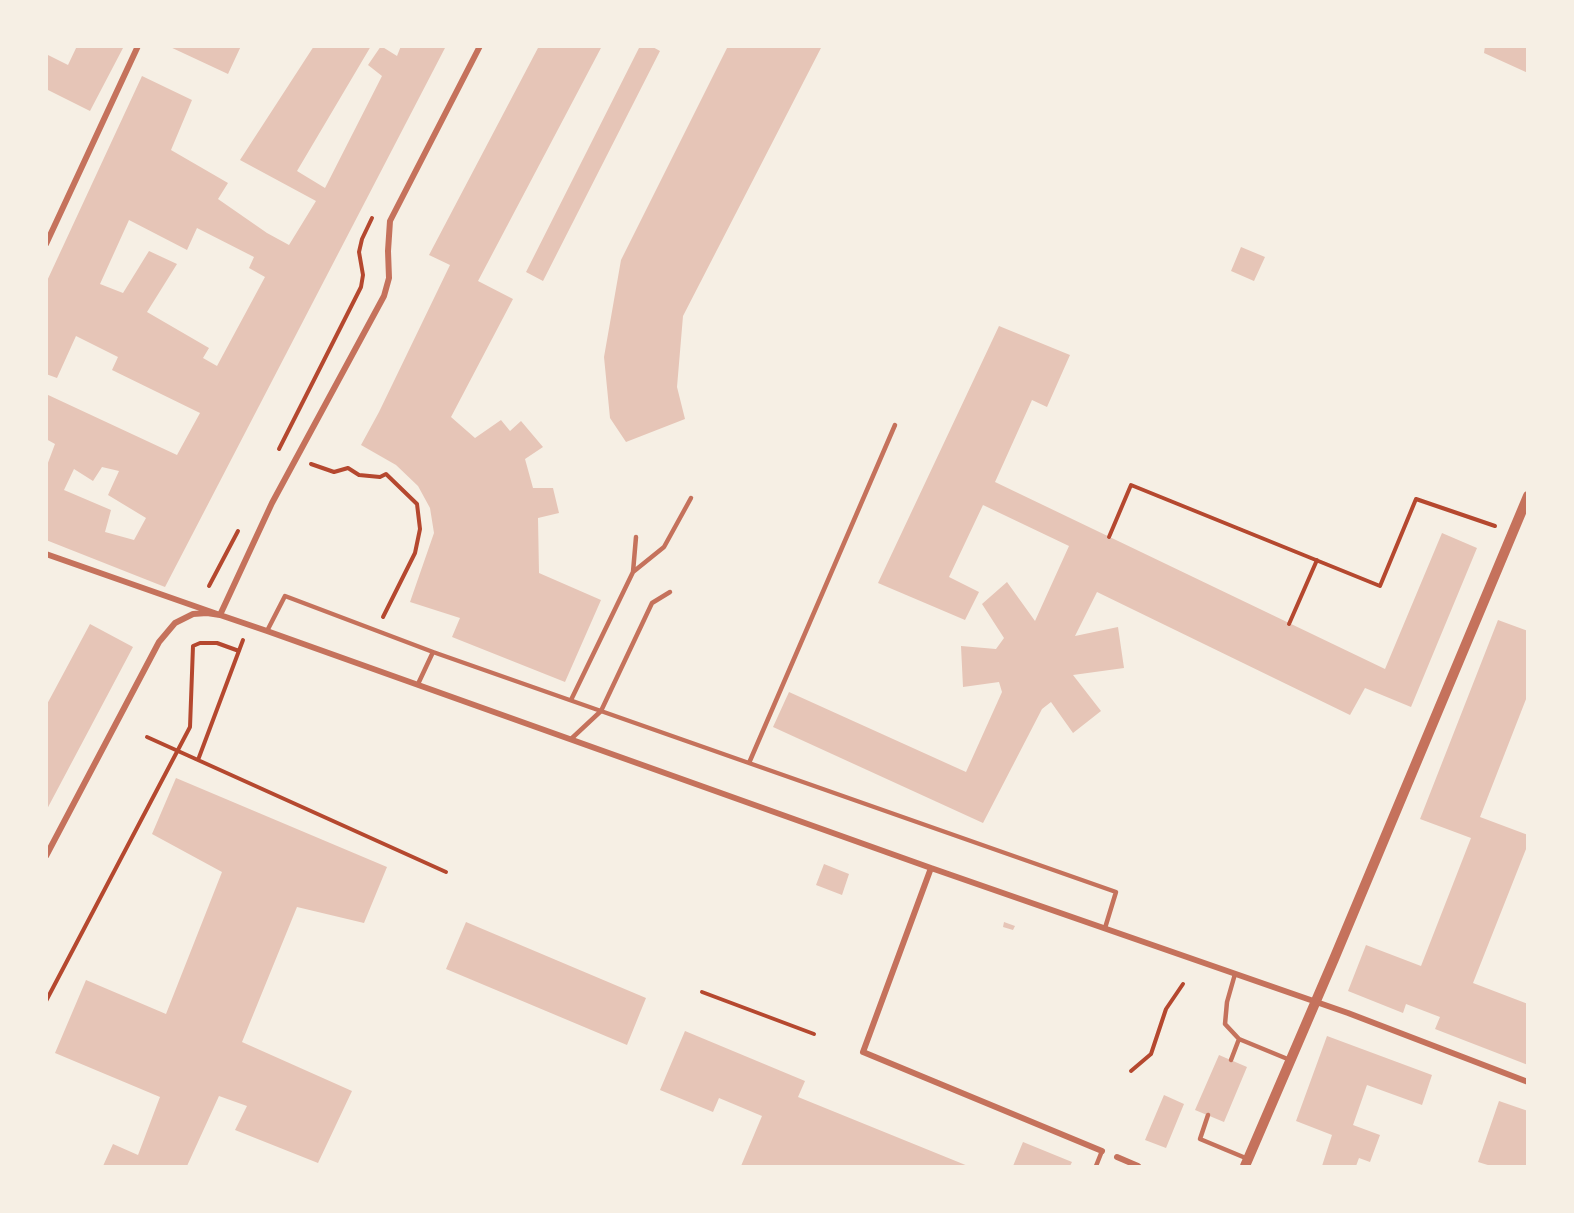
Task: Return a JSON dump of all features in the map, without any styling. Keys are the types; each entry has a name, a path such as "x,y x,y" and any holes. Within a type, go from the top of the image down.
{"street":[{"path":"46,244 138,46"},
{"path":"220,615 272,503 384,296 389,278 390,221 480,46"},
{"path":"1246,1163 1527,496"},
{"path":"46,554 418,684 931,868 1315,1001 1527,1082"},
{"path":"46,856 159,642 175,623 184,618 207,613 220,615"},
{"path":"931,868 863,1052 1102,1150"},
{"path":"1117,1157 1138,1167"}],"lane":[{"path":"749,763 895,424"},
{"path":"633,572 664,547 691,498"},
{"path":"571,700 633,572 636,537"},
{"path":"570,739 601,711 652,603 670,592"},
{"path":"267,631 285,596 434,652 1116,892 1105,928"},
{"path":"418,684 434,652"},
{"path":"1235,974 1227,1002 1225,1024 1239,1039 1290,1060"},
{"path":"1231,1060 1239,1039"},
{"path":"1208,1115 1200,1139 1246,1163"},
{"path":"1096,1167 1102,1150"}],"path":[{"path":"274,458 361,287 363,275 359,252 362,239 372,218"},
{"path":"297,458 334,472 348,468 359,475 380,477 386,474 417,504 420,529 415,554 392,597"},
{"path":"1109,537 1131,485 1380,585 1416,499 1489,523"},
{"path":"209,586 242,522"},
{"path":"1289,624 1317,560"},
{"path":"198,760 249,625"},
{"path":"46,1001 190,727 194,646 200,643 218,642 239,651"},
{"path":"147,737 446,872"},
{"path":"1131,1071 1151,1054 1166,1009 1183,984"},
{"path":"702,992 814,1034"}],"building":[{"path":"77,46 123,48 90,111 46,89 46,54 68,65"},
{"path":"168,46 241,46 228,74"},
{"path":"314,46 371,46 297,171 325,188 382,76 368,65 381,46 397,56 401,46 446,46 165,587 46,540 46,468 55,444 46,439 46,394 177,455 200,413 112,370 118,357 76,336 57,378 46,374 46,283 142,76 192,100 171,150 228,183 218,199 267,233 289,245 316,201 240,160","holes":["129,220 187,250 197,228 254,257 249,268 265,277 217,366 203,358 209,348 147,312 177,264 149,251 123,293 100,284","102,467 119,471 108,495 146,518 134,540 105,532 111,510 64,490 74,469 93,481"]},
{"path":"539,46 602,46 478,281 513,299 451,417 475,438 501,420 510,431 521,421 543,447 525,459 533,488 553,488 559,513 538,518 539,573 601,600 565,682 452,637 460,618 410,602 434,533 430,508 418,486 396,465 361,445 450,265 429,255"},
{"path":"640,46 651,46 660,51 543,281 526,272"},
{"path":"728,46 822,46 683,316 677,387 685,419 626,442 610,418 604,357 621,260"},
{"path":"1485,46 1528,46 1528,73 1484,53"},
{"path":"1241,247 1265,257 1254,281 1231,271"},
{"path":"999,326 1070,355 1047,407 1032,400 995,482 1385,669 1442,533 1477,548 1411,707 1365,688 1350,715 1097,592 1075,636 1118,627 1124,668 1073,675 1101,711 1073,733 1051,702 1042,709 983,823 773,727 789,692 966,772 1002,692 999,682 963,687 961,646 996,649 1004,638 982,604 1007,582 1035,621 1069,546 983,505 949,577 979,592 965,620 878,583"},
{"path":"1498,620 1528,631 1528,694 1480,817 1528,835 1528,844 1473,983 1528,1004 1528,1065 1435,1029 1440,1017 1406,1004 1403,1013 1348,991 1366,945 1421,966 1471,838 1420,819"},
{"path":"90,624 133,647 46,811 46,706"},
{"path":"176,778 387,867 364,923 297,907 242,1042 352,1091 318,1163 235,1130 247,1106 219,1096 187,1166 103,1166 113,1144 138,1155 160,1097 55,1053 86,980 166,1014 222,872 152,834"},
{"path":"824,864 849,874 842,895 816,885"},
{"path":"466,922 646,998 627,1045 446,969"},
{"path":"1004,922 1015,926 1013,930 1003,927"},
{"path":"685,1031 805,1081 798,1097 968,1166 741,1166 762,1116 719,1098 713,1112 660,1090"},
{"path":"1327,1036 1432,1075 1422,1105 1367,1085 1353,1125 1380,1135 1370,1162 1359,1158 1356,1166 1322,1166 1332,1135 1296,1121"},
{"path":"1219,1055 1247,1067 1224,1122 1195,1110"},
{"path":"1164,1095 1184,1104 1166,1148 1145,1140"},
{"path":"1499,1101 1528,1111 1528,1166 1491,1166 1478,1162"},
{"path":"1023,1142 1072,1162 1070,1166 1013,1166"}]}
